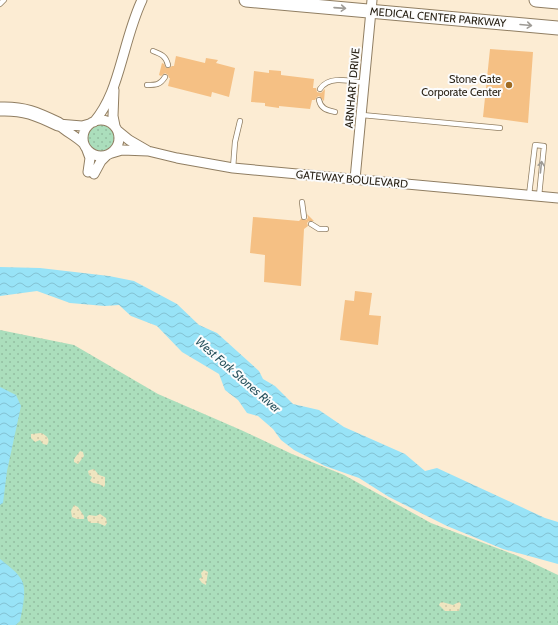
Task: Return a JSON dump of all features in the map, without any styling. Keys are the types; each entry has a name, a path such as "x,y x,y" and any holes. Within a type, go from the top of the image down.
{"main road":[{"name":"MEDICAL CENTER PARKWAY","path":"246,0 371,5 558,28"},
{"path":"536,0 558,2"},
{"path":"0,109 32,112 58,124"}],"street":[{"path":"114,89 101,114 84,131 83,140 90,158 91,173 116,148 119,143 119,138 112,116 114,89 134,18 142,0"},
{"name":"ARNHART DRIVE","path":"355,179 371,5"},
{"path":"58,124 82,126 106,120 129,140 148,150"},
{"path":"58,124 67,132 79,139 85,147 95,155 109,154 122,150 148,150"},
{"name":"GATEWAY BOULEVARD","path":"148,150 177,158 233,168 558,198"}],"lane":[{"path":"0,4 4,0"},
{"path":"153,51 162,54 167,60 168,65"},
{"path":"147,85 156,86 162,82 165,77"},
{"path":"320,89 323,84 329,81 338,80 364,83"},
{"path":"319,100 320,105 326,110 335,112"},
{"path":"362,115 500,128"},
{"path":"233,168 240,121"},
{"path":"535,145 544,146 534,196 535,145"},
{"path":"302,202 304,216"},
{"path":"311,224 319,229 326,229"}],"green space":[{"path":"101,123 111,128 116,138 111,148 101,153 91,148 86,138 91,128"},
{"path":"0,330 74,345 158,394 292,454 344,475 431,523 518,556 558,575 558,625 0,625"}],"sand":[{"path":"41,433 48,439 47,445 43,444 40,440 35,442 31,438 31,434"},
{"path":"80,451 83,452 84,456 78,464 74,462 74,459"},
{"path":"94,469 99,475 105,477 104,487 90,481 92,477 89,475 88,471"},
{"path":"74,505 78,507 84,516 84,519 72,517 71,511"},
{"path":"100,514 106,518 107,523 105,526 88,521 87,517 89,515 96,516"},
{"path":"204,570 208,572 206,585 199,579 202,577 201,573"},
{"path":"442,602 453,605 459,602 461,604 459,611 445,611 439,605"}],"water":[{"name":"West Fork Stones River","path":"0,267 40,268 109,276 134,281 177,304 199,325 217,333 259,371 263,379 275,386 293,404 319,410 344,427 405,454 425,471 437,468 545,518 558,522 558,564 503,549 447,526 389,497 359,478 325,466 294,450 281,440 273,429 258,416 247,413 238,400 225,390 219,374 182,352 157,326 131,316 119,305 105,306 70,303 37,291 0,296"},
{"path":"0,387 16,395 21,406 7,471 3,503 0,505"},
{"path":"0,559 18,575 23,585 24,595 22,612 20,621 16,625 0,625"}],"building":[{"name":"Stone Gate Corporate Center","path":"490,49 533,52 528,123 483,117"},
{"path":"176,56 205,63 206,58 218,60 216,63 235,68 229,97 212,92 211,97 168,86 170,78 168,75 165,73 161,76 159,75 162,63 166,68 174,66"},
{"path":"269,70 281,71 281,75 314,79 313,88 316,88 317,92 321,93 325,89 324,101 319,96 317,97 315,100 312,100 310,109 279,106 279,108 265,106 265,103 251,102 254,71 269,73"},
{"path":"307,214 314,221 309,221 307,223 308,226 304,229 301,286 264,282 265,255 250,253 253,217 299,221 301,219 306,220 308,218"},
{"path":"355,291 372,293 369,315 381,316 378,345 340,340 345,300 354,301"}],"place":[{"name":"Stone Gate Corporate Center","path":"509,85"}]}
